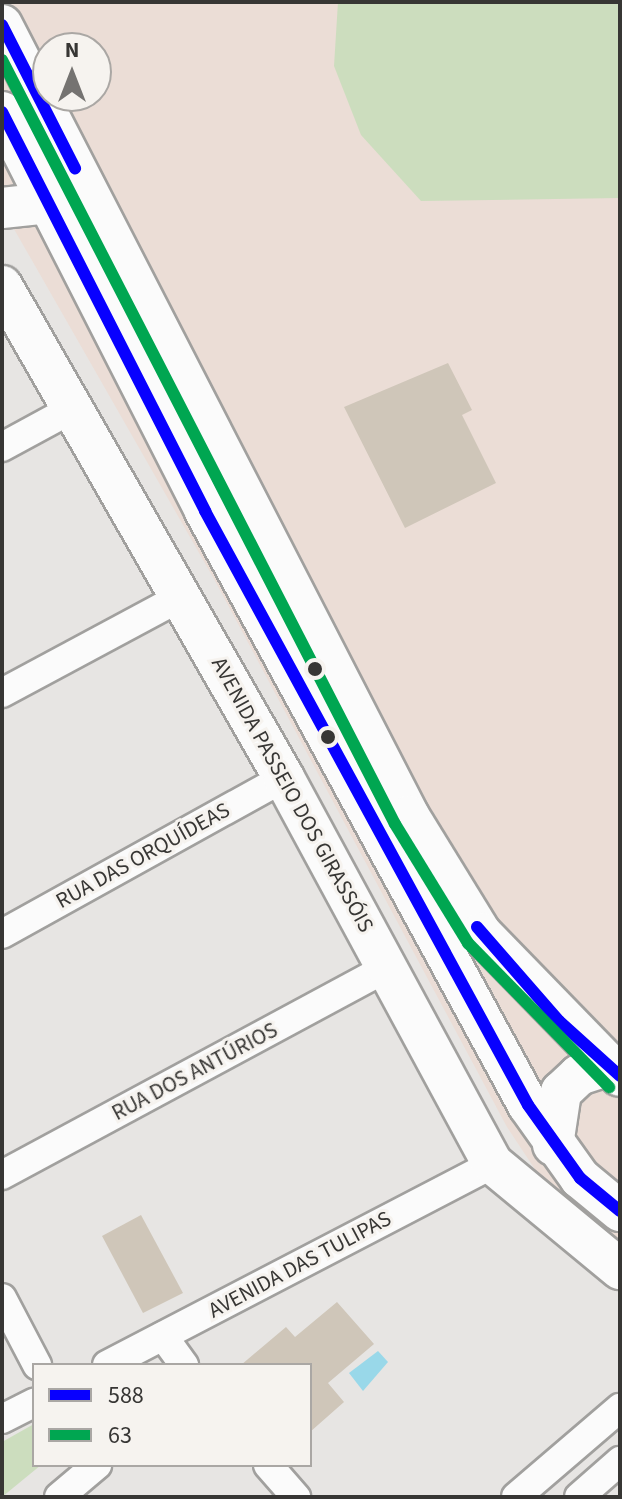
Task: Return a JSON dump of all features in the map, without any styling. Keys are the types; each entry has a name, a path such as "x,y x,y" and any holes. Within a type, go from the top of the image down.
{"main road":[{"path":"2,25 409,816 481,933 614,1071"},
{"path":"4,129 49,203 294,679 553,1145 620,1211"},
{"path":"2,208 49,203"},
{"name":"AVENIDA PASSEIO DOS GIRASSÓIS","path":"2,286 284,778 493,1164 620,1269"},
{"path":"553,1145 561,1092 579,1075 614,1071"}],"street":[{"path":"2,447 72,409"},
{"path":"2,693 181,597"},
{"name":"RUA DAS ORQUÍDEAS","path":"2,934 284,778"},
{"name":"RUA DOS ANTÚRIOS","path":"2,1175 387,968"},
{"name":"AVENIDA DAS TULIPAS","path":"111,1363 493,1164"},
{"path":"2,1298 36,1363"},
{"path":"163,1336 183,1363"},
{"path":"2,1419 32,1404"},
{"path":"516,1497 620,1408"},
{"path":"579,1497 620,1461"},
{"path":"59,1497 95,1467"},
{"path":"270,1467 296,1497"}],"shaded area":[{"path":"2,2 620,2 620,1253 546,1186 507,1127 214,579 2,208"}],"green space":[{"path":"338,2 620,2 620,198 421,201 361,135 334,66"},
{"path":"32,1425 32,1467 39,1467 2,1497 2,1442"}],"water":[{"path":"378,1351 388,1362 363,1391 349,1373"}],"building":[{"path":"448,363 472,410 462,415 496,483 405,528 344,407"},
{"path":"141,1215 183,1293 143,1313 102,1236"},
{"path":"337,1302 374,1344 328,1383 344,1402 312,1430 312,1363 243,1363 286,1327 295,1337"}],"transit line":[{"name":"588","path":"2,25 75,168"},
{"name":"63","path":"2,60 395,824 468,943 609,1087"},
{"name":"588","path":"2,112 205,511 528,1105 580,1178 620,1211"},
{"name":"588","path":"477,927 559,1021 620,1076"}]}
